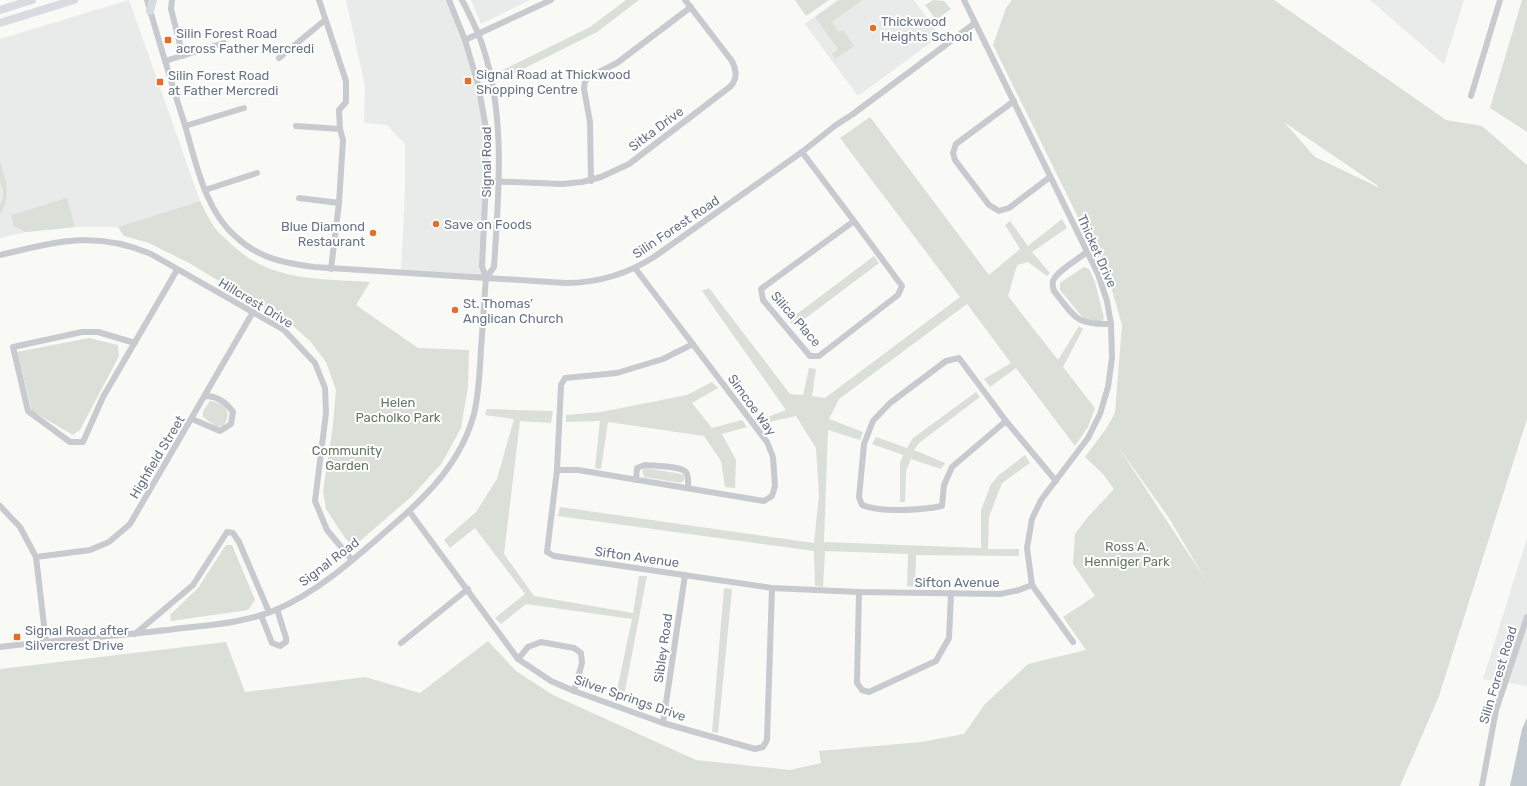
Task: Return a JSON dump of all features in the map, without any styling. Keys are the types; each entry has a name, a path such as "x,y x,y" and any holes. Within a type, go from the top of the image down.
{"main road":[{"path":"0,10 32,0"},
{"path":"0,23 74,0"},
{"path":"150,11 153,0"}],"street":[{"name":"Silin Forest Road","path":"147,0 205,190 216,213 228,230 258,254 278,262 331,269 577,283 602,279 635,268 654,257 802,152 836,125 975,23"},
{"path":"172,0 171,9 183,56"},
{"path":"319,0 346,81 346,102 339,110 340,129 343,140 331,269"},
{"name":"Signal Road","path":"0,647 222,624 261,615 277,609 294,601 322,584 352,560 409,511 447,471 462,446 472,421 478,394 486,278 482,266 486,181 486,128 478,84 465,40 449,0"},
{"name":"Signal Road","path":"462,0 478,34 487,65 497,120 499,146 494,267 486,278"},
{"name":"Sitka Drive","path":"486,181 562,184 591,181 610,174 629,164 731,86 735,82 736,71 732,61 685,0"},
{"name":"Thicket Drive","path":"964,0 1098,274 1104,292 1111,324 1112,358 1108,386 1100,414 1083,446 1041,500 1032,519 1027,548 1032,585 1073,642"},
{"path":"1471,96 1500,0"},
{"path":"465,40 547,1"},
{"path":"591,181 590,122 584,89 585,81 617,63 691,7"},
{"path":"279,58 325,20"},
{"path":"165,61 224,43"},
{"path":"1014,101 956,144 953,153 955,160 992,208 999,211 1009,208 1050,177"},
{"path":"185,126 244,108"},
{"path":"296,126 340,129"},
{"name":"Silica Place","path":"802,152 854,221 902,286 898,294 818,356 810,356 763,300 761,289 854,221"},
{"path":"205,190 257,173"},
{"path":"299,198 338,203"},
{"name":"Hillcrest Drive","path":"0,255 65,241 108,241 133,247 152,254 177,270 284,330 315,363 325,388 326,413 315,500 327,530 352,560"},
{"path":"1087,252 1056,277 1052,283 1054,291 1076,318 1091,324 1111,324"},
{"name":"Simcoe Way","path":"557,470 578,470 764,500 772,496 775,486 773,457 767,442 635,268"},
{"path":"135,343 98,332 82,332 13,347 28,412 70,442 83,442 103,397 135,343 177,270"},
{"name":"Highfield Street","path":"36,557 90,550 110,542 130,524 253,312"},
{"name":"Sifton Avenue","path":"693,344 663,359 617,373 565,378 561,385 557,470 547,552 554,556 772,588 859,592 1000,594 1019,590 1032,585"},
{"path":"1006,420 952,467 944,485 942,506 924,510 870,508 862,505 859,497 864,444 873,421 890,403 946,361 959,358 1006,420 1056,481"},
{"path":"192,419 220,431 232,424 233,412 229,406 214,396 205,396"},
{"path":"636,480 637,468 641,466 645,465 680,468 685,471 688,477 688,488"},
{"path":"0,506 20,527 36,557 46,642"},
{"name":"Silver Springs Drive","path":"409,511 518,658 551,681 574,691 663,723 755,749 763,747 768,740 772,588"},
{"path":"135,634 193,585 228,532 233,533 239,542 269,612"},
{"name":"Sibley Road","path":"663,723 685,575"},
{"path":"401,643 468,589"},
{"path":"859,592 857,683 862,690 869,692 936,661 949,638 951,593"},
{"path":"261,615 272,643 280,646 286,642 286,638 277,609"},
{"name":"Silin Forest Road","path":"1482,786 1496,710 1527,617"},
{"path":"518,658 528,647 541,642 574,648 580,653 582,663 574,691"}],"shaded area":[{"path":"129,0 200,201 118,227 75,227 26,232 0,238 0,39"},
{"path":"346,0 449,0 465,40 486,128 482,266 486,278 401,272 405,189 405,144 387,125 364,123 365,86"},
{"path":"471,0 530,0 481,24"},
{"path":"837,0 914,0 940,36 858,96 805,24"},
{"path":"1370,0 1464,0 1444,64"},
{"path":"1527,538 1527,686 1483,679"},
{"path":"1527,718 1527,786 1510,786 1522,729"}],"green space":[{"path":"626,0 639,0 597,32 499,81 495,74 590,27"},
{"path":"795,0 829,0 806,16"},
{"path":"840,0 862,0 832,22 839,32 843,30 854,46 835,59 832,54 838,49 815,17"},
{"path":"933,0 944,1 951,9 936,20 925,5"},
{"name":"Ross A. Henniger Park","path":"1012,0 1274,0 1446,120 1482,126 1527,165 1527,419 1439,696 1400,786 0,786 0,669 226,642 245,692 365,677 420,693 488,641 516,671 553,695 696,760 790,770 821,763 819,751 921,742 964,734 985,704 1028,664 1086,650 1063,617 1095,596 1073,564 1075,534 1087,518 1114,489 1103,474 1085,457 1106,429 1115,413 1122,325 1109,280 993,45 1006,8","holes":["1284,122 1378,186 1378,187 1315,157","1117,445 1169,518 1205,579"]},
{"path":"1522,0 1527,0 1527,132 1490,108"},
{"path":"870,117 989,275 1020,249 1005,225 1010,221 1028,246 1062,219 1067,228 1032,252 1050,273 1047,276 1028,262 1017,265 1008,296 1058,360 1079,326 1083,329 1063,367 1095,408 1088,427 1075,446 1016,368 990,387 984,379 1011,363 967,304 839,399 829,419 863,432 860,440 828,430 824,542 981,548 981,510 991,484 999,475 1025,455 1030,463 1002,483 989,517 988,549 1019,549 1019,556 916,555 915,587 907,586 908,554 825,551 823,587 815,586 814,551 558,516 560,507 814,543 819,495 816,448 796,416 765,423 762,419 786,410 702,291 709,288 790,394 803,395 809,368 816,369 812,396 825,398 960,297 840,138"},
{"path":"0,161 6,182 7,194 4,208 0,215 3,190 0,181"},
{"path":"67,198 75,227 26,232 14,226 11,215"},
{"name":"Helen Pacholko Park","path":"200,201 215,228 245,256 261,265 296,276 370,282 356,305 418,348 469,350 468,387 461,428 442,463 412,496 360,541 352,545 345,538 326,509 323,491 333,425 336,390 326,362 310,341 292,325 189,263 149,243 124,236 118,227"},
{"path":"874,256 879,263 794,327 789,320"},
{"path":"1084,267 1089,269 1095,282 1104,318 1102,322 1084,319 1060,290 1060,283"},
{"path":"89,338 118,345 119,356 80,430 73,435 32,411 17,352"},
{"path":"712,382 718,388 692,403 712,428 742,420 747,427 722,434 736,460 735,488 725,487 721,461 704,436 608,422 601,469 595,468 600,421 566,422 566,415 601,412 687,395"},
{"path":"976,392 980,397 919,443 914,450 945,463 941,469 911,459 906,471 905,502 900,502 900,463 903,455 872,444 876,437 907,448 913,438"},
{"path":"210,401 224,406 226,409 228,413 223,426 217,427 203,417 203,411"},
{"path":"487,409 553,411 551,423 520,421 504,554 534,596 633,613 639,576 647,576 623,701 615,699 632,619 526,604 501,624 495,618 525,594 475,528 450,548 444,540 476,512 497,479 514,419 485,415"},
{"path":"645,468 682,474 684,475 684,480 681,483 644,477 642,471"},
{"path":"226,545 232,545 255,600 248,610 171,621 170,615 198,588"},
{"path":"724,588 732,589 718,733 712,732"}],"place":[{"name":"Thickwood Heights School","path":"873,28"},
{"name":"Silin Forest Road across Father Mercredi","path":"168,40"},
{"name":"Signal Road at Thickwood Shopping Centre","path":"468,81"},
{"name":"Silin Forest Road at Father Mercredi","path":"160,82"},
{"name":"Save on Foods","path":"436,224"},
{"name":"Blue Diamond Restaurant","path":"373,233"},
{"name":"St. Thomas’ Anglican Church","path":"455,310"},
{"name":"Signal Road after Silvercrest Drive","path":"17,637"}],"park label":[{"name":"Community Garden","path":"347,458"}]}
